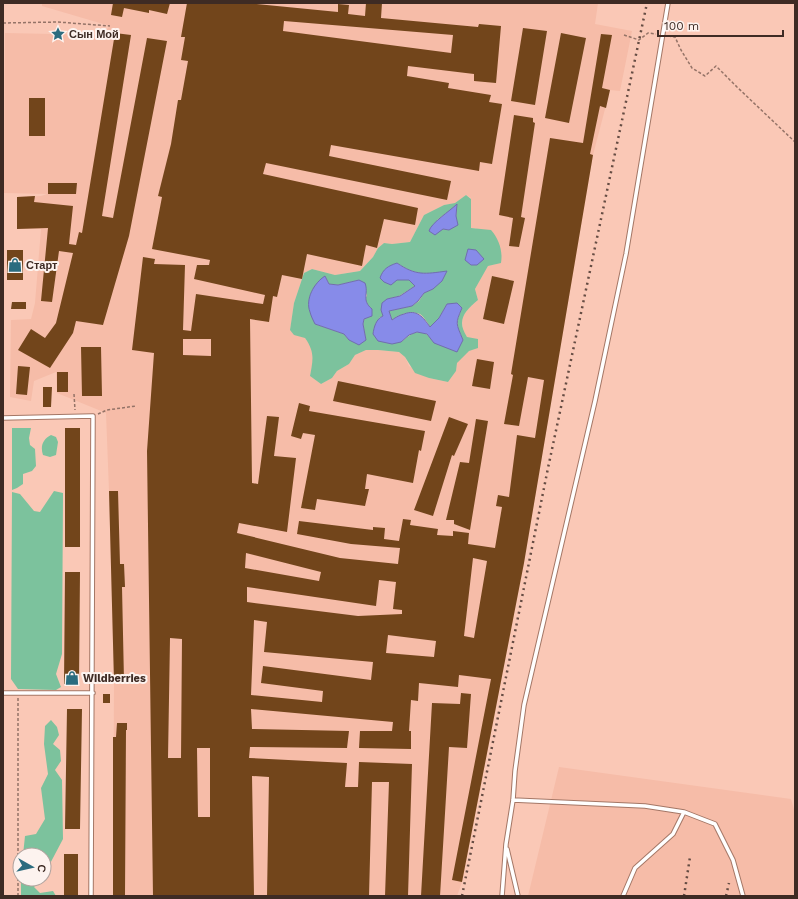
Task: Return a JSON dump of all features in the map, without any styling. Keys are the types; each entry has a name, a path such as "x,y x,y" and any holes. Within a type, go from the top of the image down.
{"lane":[{"path":"502,896 506,844 514,800 515,771 524,705 595,401 626,254 668,3"},
{"path":"3,418 93,416 91,896"},
{"path":"3,693 93,694"},
{"path":"514,800 645,806 684,812 715,824 733,860 743,896"},
{"path":"623,896 635,868 673,834 684,812"},
{"path":"506,844 518,896"}],"path":[{"path":"3,23 58,22 110,26"},
{"path":"624,35 639,40 648,33 674,37 680,50 692,68 705,76 716,66 795,142"},
{"path":"74,394 76,416"},
{"path":"93,416 107,410 136,406"},
{"path":"18,693 18,896"}],"shaded area":[{"path":"42,3 598,3 595,24 632,31 620,91 610,90 593,155 524,563 462,882 457,896 113,896 114,681 106,413 57,393 56,372 34,381 31,401 10,397 11,320 31,319 35,303 41,229 17,229 17,197 41,196 47,194 4,193 5,33 101,35 110,26 42,6","holes":["466,195 471,198 471,228 476,228 496,264 488,266 475,289 478,300 468,309 462,318 463,331 467,337 457,363 456,371 448,382 429,378 409,366 405,357 399,352 378,350 366,350 355,355 349,364 337,371 332,378 321,384 310,376 313,361 312,347 305,338 290,330 294,303 304,273 312,269 335,275 360,271 373,257 378,248 384,243 392,244 410,242 424,215 444,205 455,203"]},
{"path":"559,767 791,799 795,813 795,896 528,896"}],"green space":[{"path":"466,195 471,199 471,228 491,230 498,241 501,250 501,263 488,266 475,289 478,300 469,308 462,321 462,326 467,337 478,339 478,348 469,351 457,363 456,371 448,382 415,373 405,357 399,352 378,350 366,350 355,355 349,364 337,371 332,378 321,384 310,376 312,352 305,338 294,335 290,330 294,303 304,273 312,269 335,275 360,271 373,257 378,248 384,243 392,244 410,242 424,215 444,205 455,203","holes":["457,205 456,216 449,230 443,229 437,220","397,263 415,272 446,272 433,289 424,293 419,301 412,306 389,311 392,320 405,313 413,312 420,314 430,327 439,318 447,304 462,308 457,324 463,340 449,345 441,345 434,342 423,332 416,332 401,342 379,318 383,316 387,299 399,296 415,286 409,280 397,280","325,276 329,284 338,285 359,280 367,295 365,300 368,305 363,324 366,340 349,340 344,334 315,324"]},
{"path":"12,428 31,428 29,438 30,445 35,449 36,466 32,471 23,474 23,484 12,490"},
{"path":"51,435 56,437 58,442 56,455 50,457 43,455 42,446 44,441"},
{"path":"54,491 63,493 62,654 56,674 61,687 56,690 18,689 11,679 12,492 20,494 34,511 40,512"},
{"path":"51,720 57,727 59,735 53,744 60,750 61,761 55,770 62,780 63,839 52,860 52,847 24,847 25,836 36,834 45,819 41,788 48,774 44,744 45,726"},
{"path":"21,887 34,887 40,893 53,891 56,896 21,896"}],"water":[{"path":"457,204 456,216 458,225 449,230 443,229 435,235 429,231 437,221"},
{"path":"468,249 476,250 484,259 477,265 471,265 465,260"},
{"path":"397,263 410,270 421,273 447,271 442,281 433,289 424,293 412,306 389,311 392,320 409,313 416,313 425,320 430,327 439,318 447,304 457,303 462,308 457,324 463,340 457,352 434,343 427,334 417,332 409,335 401,342 392,344 378,341 373,334 377,321 383,316 381,310 382,303 387,299 400,296 415,286 409,280 397,280 391,285 384,282 380,278 386,268"},
{"path":"325,276 329,284 338,285 359,280 365,283 366,300 372,309 372,316 364,319 363,324 366,340 359,345 349,340 344,334 315,324 314,322 309,307 310,297 314,287"}],"building":[{"path":"113,3 170,3 167,14 149,10 149,13 124,8 122,17 111,15"},
{"path":"187,3 245,3 338,12 338,4 349,5 348,14 365,16 366,3 382,3 381,18 478,27 479,24 501,26 496,83 474,81 474,74 408,66 407,76 449,83 448,88 491,95 489,102 502,104 492,164 480,162 479,171 331,145 329,156 451,181 447,200 266,163 263,174 418,208 415,225 384,219 377,248 366,245 362,266 307,254 302,279 282,275 277,297 273,296 269,322 250,319 252,483 258,484 267,416 279,417 274,456 296,458 287,532 239,523 237,533 340,558 398,564 400,548 351,544 297,534 299,521 373,530 373,527 385,528 384,539 399,541 403,519 411,520 410,525 438,529 437,535 453,536 453,531 469,533 468,544 495,548 502,507 496,506 498,495 509,497 517,435 535,438 544,380 528,377 519,426 504,424 550,138 583,143 601,34 612,35 602,88 610,90 606,108 600,106 590,154 593,155 524,563 462,882 452,880 491,679 459,675 458,687 419,683 418,701 411,700 409,731 411,731 411,749 359,748 360,731 392,731 393,722 251,709 252,729 349,731 347,748 250,747 249,758 347,763 345,787 358,787 359,762 412,764 408,896 385,896 389,782 372,782 369,896 267,896 269,777 252,776 254,896 153,896 147,451 154,353 132,350 143,257 155,259 154,264 185,265 183,330 191,331 196,294 263,304 265,295 194,279 197,265 209,265 210,260 152,249 162,197 158,196 171,144 178,100 181,100 188,61 181,60 185,37 181,37","holes":["284,21 453,35 451,53 283,31","183,339 211,339 211,356 183,355","246,553 321,572 319,581 245,568","473,558 487,561 474,638 464,636","379,580 396,582 393,609 402,610 402,614 358,616 247,602 247,587 376,606","254,620 267,622 264,652 373,662 371,680 263,666 261,683 323,691 322,702 251,695","388,635 436,641 434,657 386,653","170,638 182,639 181,758 168,758","197,748 210,748 210,817 198,817"]},
{"path":"523,28 547,31 535,105 511,101"},
{"path":"115,33 131,35 102,216 113,218 147,38 167,41 129,236 103,325 76,321 73,333 50,368 18,350 31,329 45,338 56,323 73,253 59,251 52,302 41,301 48,228 17,229 17,197 35,196 34,202 73,206 69,244 76,245 79,232 82,233"},
{"path":"561,33 586,38 569,123 545,118"},
{"path":"29,98 45,98 45,136 29,136"},
{"path":"514,115 533,118 533,122 535,123 521,217 525,218 519,247 509,246 513,218 499,215"},
{"path":"48,183 77,183 76,194 48,194"},
{"name":"Старт","path":"7,250 23,250 23,280 7,280"},
{"path":"492,276 514,281 504,324 483,319"},
{"path":"12,302 26,302 26,309 11,309"},
{"path":"81,347 101,347 102,396 82,396"},
{"path":"477,359 494,362 490,389 472,386"},
{"path":"18,366 30,367 27,395 16,394"},
{"path":"57,372 68,372 68,392 57,392"},
{"path":"338,381 436,401 431,421 333,401"},
{"path":"43,387 52,387 51,407 43,407"},
{"path":"299,403 310,406 309,411 425,431 421,451 419,450 413,483 367,474 365,489 369,489 365,506 317,499 315,510 301,508 315,435 303,433 301,439 291,436"},
{"path":"449,417 468,424 454,456 452,455 433,516 414,510"},
{"path":"476,419 488,421 470,530 454,524 454,520 446,520 460,462 469,463"},
{"path":"65,428 80,428 80,547 65,547"},
{"path":"109,491 118,491 120,564 124,564 125,587 122,587 124,681 114,681"},
{"path":"65,572 80,572 79,684 64,684"},
{"path":"461,693 471,694 467,748 449,747 440,896 421,896 432,703 460,704"},
{"path":"103,694 110,694 110,703 103,703"},
{"path":"67,709 82,709 80,829 65,829"},
{"path":"117,723 127,723 125,896 113,896 113,737 116,737"},
{"path":"64,854 78,854 78,896 64,896"}],"railway":[{"path":"462,896 548,468 647,3"},
{"path":"684,896 690,857"},
{"path":"726,896 729,883"}],"place":[{"name":"Сын Мой","path":"58,34"},
{"name":"Старт","path":"15,265"},
{"name":"Wildberries","path":"72,678"}]}
